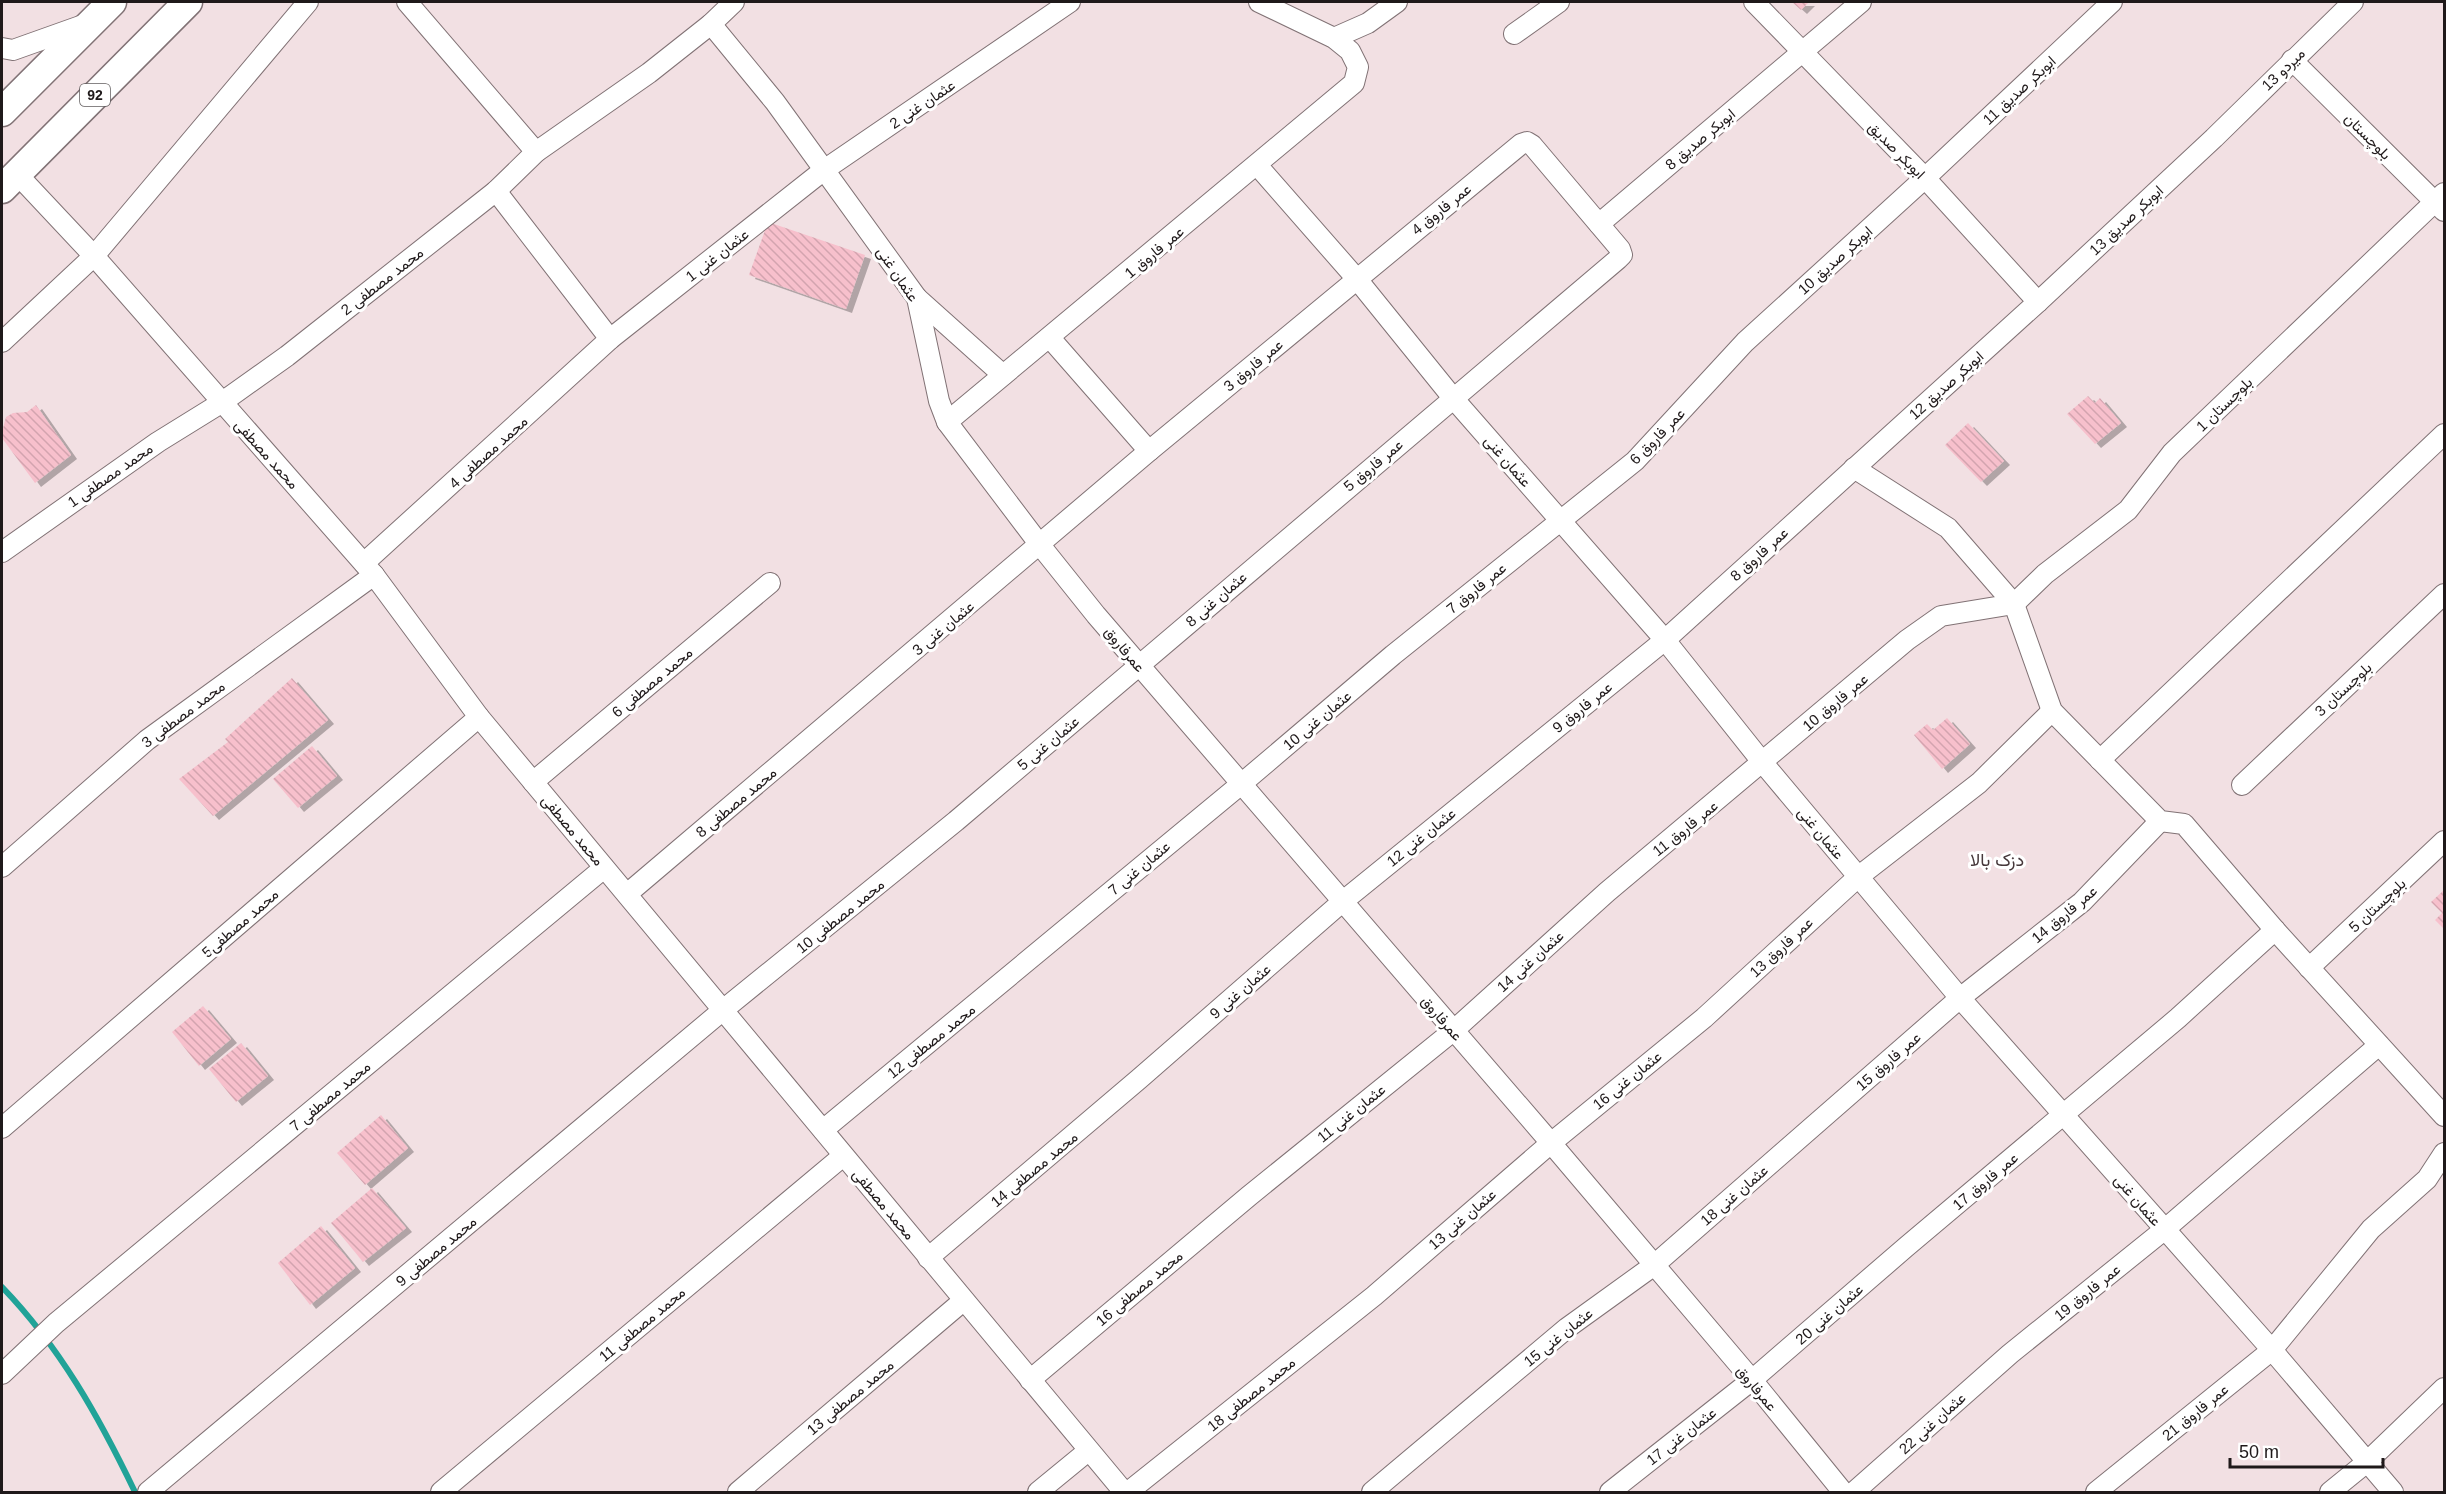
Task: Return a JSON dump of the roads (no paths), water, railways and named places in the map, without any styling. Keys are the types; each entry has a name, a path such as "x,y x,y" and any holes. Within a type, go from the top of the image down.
{"highway":[{"path":"2,112 112,2"},
{"name":"92","path":"9,182 188,2"}],"street":[{"path":"2,342 94,256 308,2"},
{"path":"407,2 536,152"},
{"name":"محمد مصطفی 2","path":"221,403 288,356 496,190 536,152 649,73 711,24 734,2"},
{"name":"عثمان غنی 2","path":"824,170 1070,2"},
{"path":"1259,2 1334,38 1368,23 1397,2"},
{"path":"1514,34 1559,2"},
{"name":"ابوبکر صدیق","path":"1754,2 1802,54 1925,178 2038,302"},
{"name":"ابوبکر صدیق 8","path":"1599,224 1862,2"},
{"name":"ابوبکر صدیق 11","path":"1925,178 2112,2"},
{"name":"میردو 13","path":"2214,138 2353,2"},
{"path":"2,48 13,50 91,22"},
{"name":"عثمان غنی","path":"711,24 775,102 917,298 939,402 947,422 1040,545"},
{"name":"عمر فاروق 1","path":"947,422 1354,83 1358,67 1350,51 1334,38"},
{"name":"بلوچستان","path":"2292,60 2441,202"},
{"name":"ابوبکر صدیق 13","path":"2038,302 2214,138"},
{"name":"عمر فاروق 4","path":"1356,278 1521,144 1527,142 1599,224"},
{"name":"عثمان غنی","path":"1257,165 1356,278 1453,398 1665,640 1763,764 1960,999 2272,1350 2393,1492"},
{"name":"عثمان غنی 1","path":"610,339 824,170"},
{"name":"ابوبکر صدیق 10","path":"1745,342 1925,178"},
{"name":"محمد مصطفی","path":"9,182 94,256 369,569 479,717 963,1301 1126,1492"},
{"path":"496,190 610,339"},
{"name":"بلوچستان 1","path":"2014,604 2044,574 2128,510 2172,453 2441,202"},
{"name":"عمر فاروق 5","path":"1293,533 1622,255 1620,249 1599,224"},
{"name":"عمر فاروق 3","path":"1040,545 1356,278"},
{"path":"917,298 1003,375"},
{"name":"ابوبکر صدیق 12","path":"1854,468 2038,302"},
{"path":"1050,338 1149,451"},
{"name":"محمد مصطفی 4","path":"369,569 496,445 610,339"},
{"name":"عمر فاروق 6","path":"1560,520 1635,461 1745,342"},
{"name":"محمد مصطفی 1","path":"2,552 158,442 221,403"},
{"path":"2100,760 2445,434"},
{"path":"1854,468 1948,528 2014,604 2052,711 2160,821 2184,824 2275,930 2445,1116"},
{"name":"عمر فاروق 8","path":"1665,640 1854,468"},
{"name":"عمر فاروق 7","path":"1393,655 1560,520"},
{"name":"عثمان غنی 8","path":"1139,666 1293,533"},
{"name":"عمرفاروق","path":"1040,545 1240,785 1551,1143 1752,1380 1843,1492"},
{"name":"عثمان غنی 3","path":"846,710 1040,545"},
{"name":"محمد مصطفی 3","path":"2,867 147,740 369,569"},
{"name":"محمد مصطفی 6","path":"533,782 770,583"},
{"name":"بلوچستان 3","path":"2242,785 2445,594"},
{"name":"عمر فاروق 10","path":"1763,764 1907,640 1941,616 2014,604"},
{"name":"عمر فاروق 9","path":"1500,773 1665,640"},
{"name":"عثمان غنی 10","path":"1240,785 1393,655"},
{"name":"عثمان غنی 5","path":"956,821 1139,666"},
{"name":"محمد مصطفی 8","path":"627,894 846,710"},
{"name":"عمر فاروق 13","path":"1704,1018 1857,877 1979,783 2052,711"},
{"name":"محمد مصطفی5","path":"2,1128 479,717"},
{"name":"عمر فاروق 11","path":"1607,892 1763,764"},
{"name":"عثمان غنی 12","path":"1342,902 1500,773"},
{"name":"عثمان غنی 7","path":"1039,952 1240,785"},
{"name":"محمد مصطفی 10","path":"723,1011 956,821"},
{"name":"عمر فاروق 14","path":"1960,999 2082,902 2160,821"},
{"name":"بلوچستان 5","path":"2309,968 2445,841"},
{"name":"محمد مصطفی 7","path":"2,1374 56,1323 604,868"},
{"name":"عثمان غنی 14","path":"1453,1031 1607,892"},
{"name":"عثمان غنی 9","path":"1139,1080 1342,902"},
{"name":"عمر فاروق 17","path":"1906,1247 2064,1116 2178,1018 2275,930"},
{"name":"محمد مصطفی 12","path":"822,1130 1039,952"},
{"name":"عمر فاروق 15","path":"1816,1124 1960,999"},
{"name":"محمد مصطفی 9","path":"148,1492 723,1011"},
{"name":"عثمان غنی 16","path":"1551,1143 1704,1018"},
{"name":"عثمان غنی 11","path":"1249,1196 1453,1031"},
{"name":"عمر فاروق 19","path":"2010,1354 2164,1230 2379,1045"},
{"name":"محمد مصطفی 14","path":"928,1258 1139,1080"},
{"name":"عثمان غنی 18","path":"1653,1266 1816,1124"},
{"name":"عثمان غنی 13","path":"1374,1296 1551,1143"},
{"name":"عمر فاروق 21","path":"2096,1492 2272,1350 2371,1229 2427,1179 2445,1153"},
{"name":"محمد مصطفی 11","path":"441,1492 843,1156"},
{"name":"محمد مصطفی 16","path":"1030,1380 1249,1196"},
{"name":"عثمان غنی 20","path":"1752,1380 1906,1247"},
{"name":"عثمان غنی 15","path":"1372,1492 1567,1328 1653,1266"},
{"name":"محمد مصطفی 18","path":"1126,1492 1374,1296"},
{"name":"محمد مصطفی 13","path":"738,1492 963,1301"},
{"name":"عثمان غنی 22","path":"1854,1492 2010,1354"},
{"name":"عثمان غنی 17","path":"1610,1492 1752,1380"},
{"path":"2330,1492 2367,1462 2445,1388"},
{"path":"1038,1492 1088,1450"}],"waterway":[{"path":"2,1287 42,1334 77,1384 135,1492"}],"district":[{"name":"دزک بالا","path":"1997,860"}]}
